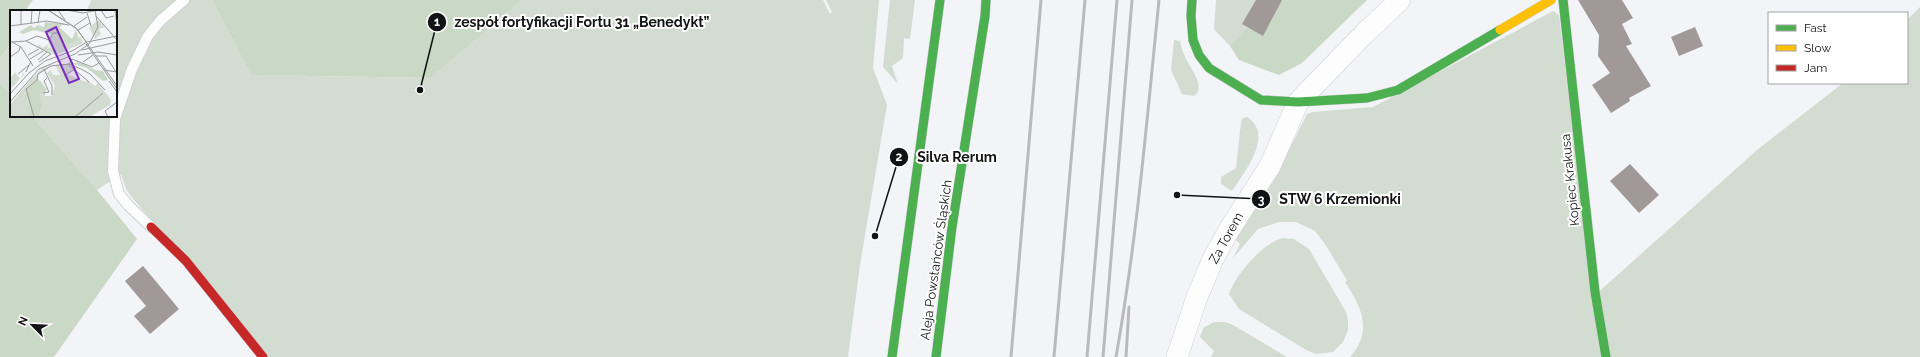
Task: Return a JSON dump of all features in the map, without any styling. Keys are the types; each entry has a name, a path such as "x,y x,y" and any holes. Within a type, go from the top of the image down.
{"street":[{"path":"892,357 940,0"},
{"name":"Aleja Powstańców Śląskich","path":"936,357 952,227 985,16 986,0"},
{"path":"1192,0 1191,16 1193,40 1199,55 1209,68 1261,100 1298,102 1367,98 1398,90 1551,0"},
{"path":"1298,102 1364,34 1400,0"},
{"name":"Kopiec Krakusa","path":"1563,0 1596,292 1606,357"},
{"name":"Za Torem","path":"1177,357 1197,297 1213,259 1270,166 1298,102"},
{"path":"151,227 186,261 263,357"}],"lane":[{"path":"117,113 132,70 148,36 160,21 184,0"},
{"path":"116,117 113,171 119,194 151,227"}],"shaded area":[{"path":"91,0 212,0 251,75 431,78 522,0 823,0 830,14 832,12 826,0 879,0 873,68 887,105 860,265 848,357 268,357 135,201 127,191 121,174 97,190 33,117 117,117 117,10 87,10"},
{"path":"890,0 915,0 910,39 904,38 903,58 892,66 898,84 883,67"},
{"path":"1216,0 1272,0 1230,46 1214,29"},
{"path":"1920,7 1920,357 1350,357 1357,347 1363,329 1360,310 1345,282 1347,281 1345,277 1325,244 1315,231 1296,222 1279,222 1258,229 1233,258 1240,244 1235,239 1275,178 1307,114 1313,112 1373,107 1553,11 1559,15 1593,297 1757,150 1842,84 1908,84 1908,19"},
{"path":"1174,40 1180,41 1185,57 1198,83 1198,92 1194,96 1182,94 1171,70"},
{"path":"10,45 10,93 0,83 0,57 4,54"},
{"path":"1247,117 1255,125 1258,133 1258,143 1249,164 1232,191 1221,184 1221,177 1236,168 1241,122 1243,118"},
{"path":"1283,238 1294,239 1309,249 1346,312 1348,330 1343,342 1333,352 1316,354 1306,350 1239,309 1229,294 1232,286 1243,269 1267,246"},
{"path":"1214,322 1225,322 1233,325 1287,357 1211,357 1214,351 1200,337 1203,328"}],"green space":[{"path":"0,0 33,0 26,10 10,10 10,42 5,53 0,57"},
{"path":"212,0 522,0 431,78 251,75"},
{"path":"1272,0 1367,0 1302,63 1279,75 1239,60 1230,46"},
{"path":"0,83 10,93 10,117 33,117 97,190 137,239 54,357 0,357"}],"building":[{"path":"1256,0 1282,0 1263,36 1242,24"},
{"path":"1578,0 1622,0 1633,18 1622,24 1632,44 1626,46 1651,86 1629,98 1630,101 1611,113 1592,85 1610,73 1598,56 1599,35"},
{"path":"1695,27 1703,46 1679,56 1671,37"},
{"path":"1630,164 1659,195 1639,213 1610,181"},
{"path":"143,266 179,309 150,334 134,316 146,306 125,281"}],"railway":[{"path":"1011,357 1041,0"},
{"path":"1054,357 1085,0"},
{"path":"1087,357 1117,0"},
{"path":"1103,357 1132,0"},
{"path":"1116,357 1136,224 1159,0"},
{"path":"1126,357 1129,307"}],"traffic: fast":[{"path":"892,357 940,0"},
{"path":"936,357 952,227 985,16 986,0"},
{"path":"1192,0 1191,16 1193,40 1199,55 1209,68 1261,100 1298,102 1367,98 1398,90 1500,30"},
{"path":"1563,0 1595,292 1606,357"}],"traffic: slow":[{"path":"1500,30 1551,0"}],"traffic: jam":[{"path":"151,227 186,261 263,357"}],"place":[{"name":"zespół fortyfikacji Fortu 31 „Benedykt”","path":"420,90"},
{"name":"STW 6 Krzemionki","path":"1177,195"},
{"name":"Silva Rerum","path":"875,236"}]}
